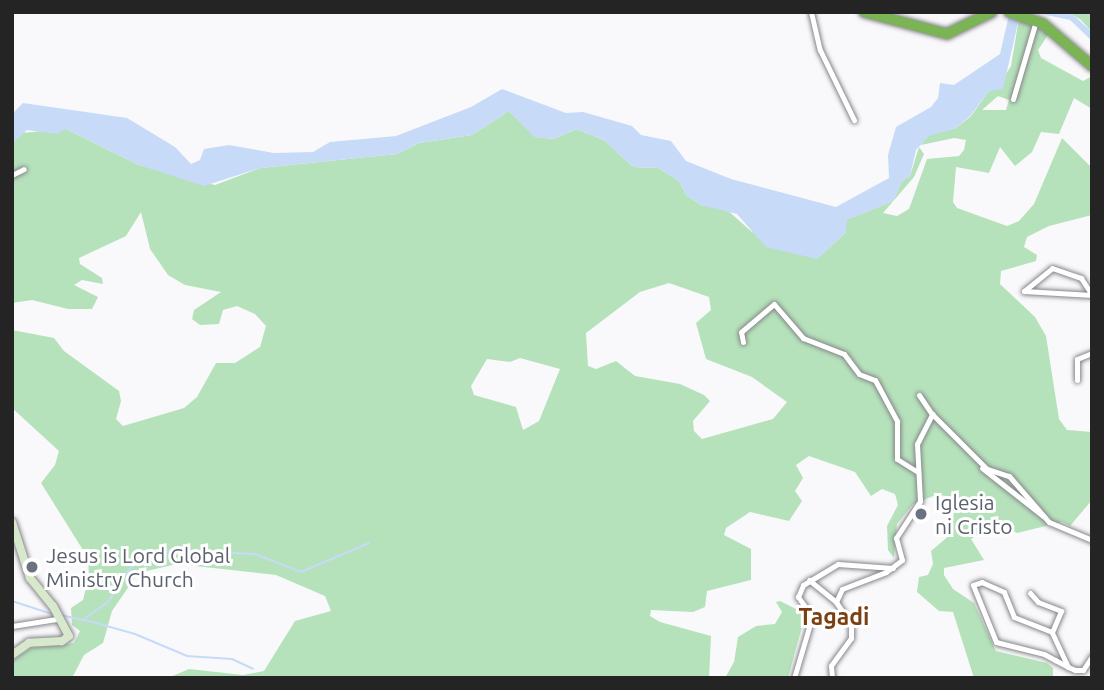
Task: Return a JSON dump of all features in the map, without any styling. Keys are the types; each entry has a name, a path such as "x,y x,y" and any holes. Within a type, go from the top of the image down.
{"highway":[{"path":"864,12 947,34 992,12"},
{"path":"1009,12 1037,21 1092,66"}],"main road":[{"path":"12,522 29,576 69,639 29,643 12,655"}],"street":[{"path":"811,12 820,50 854,120"},
{"path":"1013,99 1037,21"},
{"path":"12,175 24,169"},
{"path":"1052,268 1081,278 1092,295 1024,291 1052,268"},
{"path":"743,342 741,332 774,304 803,338 844,354 856,372 875,380 897,421 897,459 918,472"},
{"path":"1077,380 1077,359 1092,353"},
{"path":"919,395 932,414 977,459 990,471 1009,476 1045,517"},
{"path":"836,602 845,587 893,568 902,560 895,538 918,508 919,438 932,414"},
{"path":"977,459 990,477 1064,531 1092,540"},
{"path":"798,676 810,616 799,593 809,580 838,564 893,568"},
{"path":"809,580 836,602 848,617 852,633 831,666 832,678"},
{"path":"1068,667 1052,632 1014,617 1004,592 982,583 974,585 996,642 1044,654 1068,667 1083,670 1092,656"},
{"path":"1030,593 1038,602 1061,611 1052,632"},
{"path":"12,626 56,616"}],"green space":[{"path":"1068,12 1092,12 1092,32 1081,20"},
{"path":"1019,18 1050,32 1038,50 1041,58 1083,81 1092,76 1092,109 1074,98 1059,134 1041,132 1032,152 1015,166 1000,147 989,173 956,167 953,202 957,208 1007,226 1019,221 1034,204 1062,138 1092,168 1092,215 1049,226 1027,237 1024,247 1037,255 1036,261 1001,271 1000,284 1035,317 1046,336 1059,419 1067,430 1092,432 1092,500 1070,526 1062,522 1017,533 1004,526 984,531 971,539 984,560 944,568 944,575 953,589 974,603 996,651 1047,663 1053,668 1053,678 974,678 953,612 939,611 917,592 919,577 928,575 933,564 931,551 951,534 956,497 936,495 913,504 897,524 894,558 888,550 887,526 898,505 895,494 882,489 871,496 855,472 809,456 796,465 803,478 795,491 802,501 789,521 750,512 726,528 724,535 751,549 751,580 707,591 705,607 693,612 651,610 650,616 660,622 711,636 709,678 168,678 189,669 243,675 264,671 295,621 331,611 325,596 276,575 177,564 138,573 112,611 103,643 84,655 72,678 12,678 12,661 31,648 74,643 80,631 72,625 71,608 83,600 89,576 88,558 41,483 55,465 59,451 12,408 12,330 54,338 64,351 119,391 121,401 116,419 123,426 184,408 197,397 216,363 235,363 260,347 266,326 255,314 237,306 223,310 219,324 200,325 192,319 194,310 221,292 185,285 168,275 150,249 141,212 126,236 79,258 80,264 102,278 103,284 82,280 74,285 98,297 92,309 68,309 32,300 12,303 12,144 21,133 66,129 139,165 215,185 260,168 397,154 419,143 472,135 509,111 535,137 554,139 576,129 604,140 633,167 658,168 679,181 686,195 701,205 725,208 752,232 817,259 846,232 846,220 893,201 902,181 910,176 919,147 924,154 914,177 883,213 897,216 909,209 927,159 959,156 964,150 966,140 954,138 921,145 929,135 956,128 971,116 989,91 997,89 1011,66","holes":["998,96 1009,100 1006,110 982,110","669,283 709,297 711,310 696,323 706,359 752,377 787,402 773,419 702,439 694,431 693,421 710,401 704,395 680,384 635,376 616,361 596,369 588,366 586,333 640,292","520,358 560,369 539,421 523,430 516,407 474,395 471,386 487,359 510,362"]},
{"path":"780,601 802,612 804,619 788,678 725,678 734,662 738,637 756,626 775,624 782,612 776,602"}],"water":[{"path":"1032,12 1071,13 1092,32 1092,41 1070,20"},
{"path":"1009,15 1019,18 1003,89 989,91 971,115 956,128 929,136 916,150 910,176 902,181 893,201 847,220 846,232 817,259 766,247 737,214 701,205 686,195 679,181 658,168 633,167 604,140 576,129 554,139 534,137 509,111 472,135 419,143 397,154 260,168 204,186 139,165 66,129 56,134 27,130 12,144 12,114 23,103 127,118 175,147 191,164 200,160 204,149 229,145 274,153 313,152 330,142 396,136 471,107 502,89 566,113 583,112 632,126 641,135 671,141 686,161 731,179 836,207 889,178 888,155 896,127 931,107 938,98 940,83 954,85 1000,54"}],"waterway":[{"path":"61,615 83,620 109,601 123,576 141,558 171,550 255,554 301,572 369,543"},
{"path":"12,601 52,614"},
{"path":"85,620 135,634 187,656 232,659 253,669"}],"place":[{"name":"Iglesia ni Cristo","path":"921,514"},
{"name":"Jesus is Lord Global Ministry Church","path":"32,567"}],"district":[{"name":"Tagadi","path":"834,617"}]}
